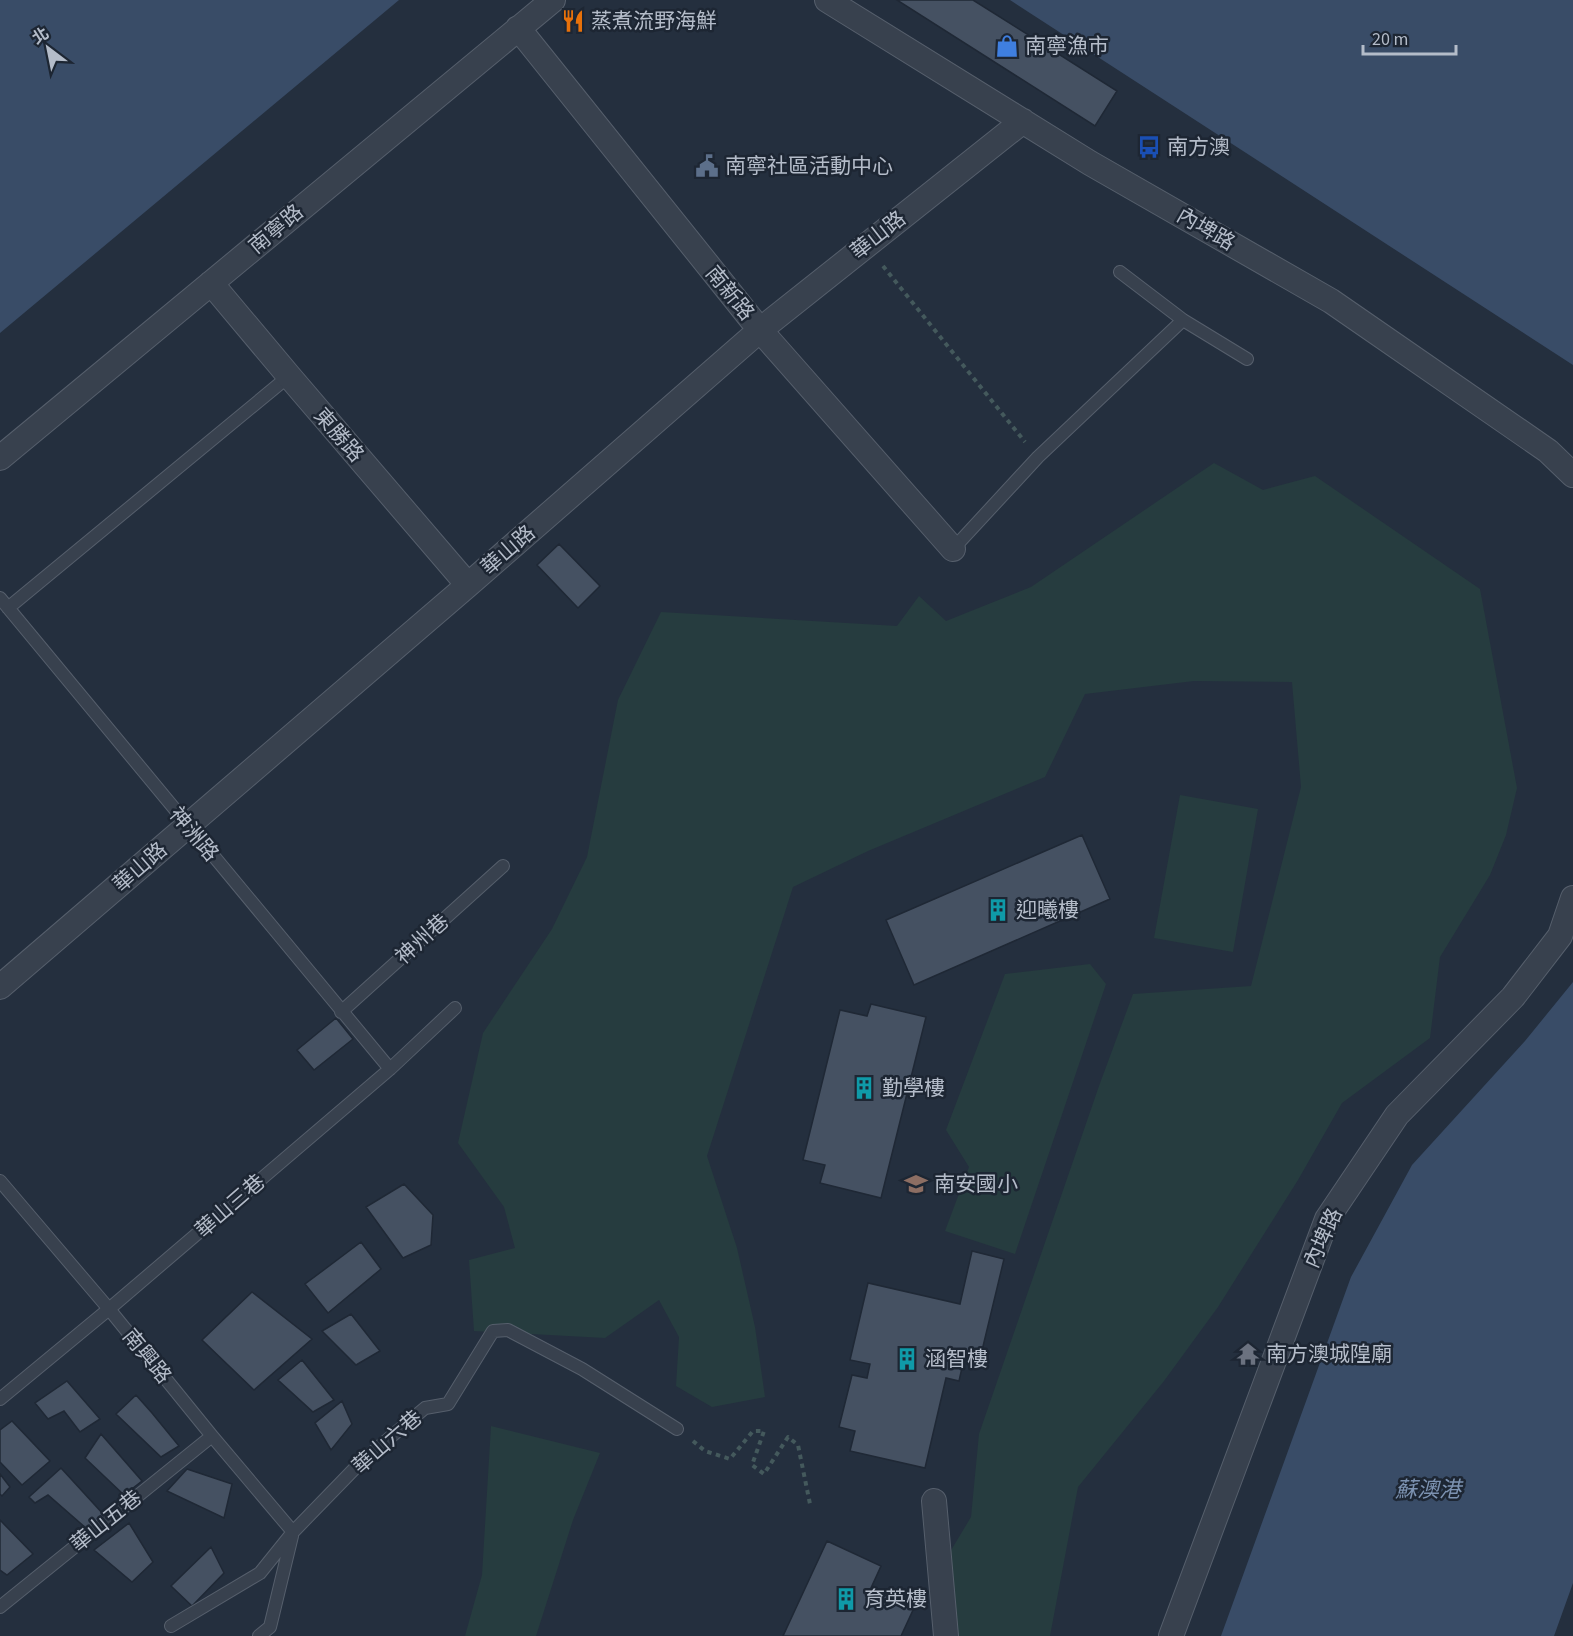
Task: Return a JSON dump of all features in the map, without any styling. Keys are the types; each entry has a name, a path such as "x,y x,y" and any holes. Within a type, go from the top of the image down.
{"street":[{"name":"南寧路","path":"0,458 553,0"},
{"name":"內埤路","path":"827,0 1090,163 1331,301 1548,450 1573,475"},
{"name":"南新路","path":"518,28 760,330 953,549"},
{"name":"華山路","path":"0,987 468,585 760,330 865,244 1023,121"},
{"name":"東勝路","path":"211,283 468,585"},
{"name":"內埤路","path":"1171,1636 1327,1219 1397,1115 1513,997 1560,936 1573,898"},
{"path":"934,1501 946,1636"}],"lane":[{"path":"1120,272 1183,320 1247,359"},
{"path":"953,549 1038,458 1183,320"},
{"path":"4,603 289,376"},
{"name":"神洲路","path":"4,603 390,1069"},
{"name":"神州巷","path":"341,1012 503,866"},
{"name":"華山三巷","path":"0,1399 390,1069 455,1008"},
{"name":"南興路","path":"0,1181 293,1532"},
{"name":"華山六巷","path":"293,1532 361,1462 425,1408 448,1404 493,1331 508,1330 582,1369 677,1429"},
{"name":"華山五巷","path":"0,1607 212,1436"},
{"path":"171,1626 260,1573 293,1532"},
{"path":"259,1636 274,1631 293,1532"}],"path":[{"path":"865,244 1038,458"},
{"path":"677,1429 705,1450 730,1459 753,1431 764,1431 752,1465 764,1474 788,1437 798,1445 810,1504"}],"green space":[{"path":"1214,463 1263,490 1315,476 1480,589 1517,788 1506,835 1490,875 1440,957 1430,1038 1342,1103 1298,1180 1218,1307 1164,1381 1078,1487 1050,1636 956,1636 944,1562 971,1517 979,1434 1133,994 1251,986 1301,787 1292,682 1194,681 1085,694 1045,777 868,851 793,887 707,1156 737,1248 755,1327 765,1397 712,1407 676,1386 679,1337 659,1300 605,1338 474,1331 469,1260 515,1248 504,1207 458,1143 483,1033 552,929 587,857 618,700 661,612 897,626 919,596 946,621 1031,587"},
{"path":"1180,795 1258,809 1233,952 1154,938"},
{"path":"1090,964 1106,984 1015,1254 945,1231 969,1167 946,1130 1005,974"},
{"path":"491,1426 600,1453 573,1520 536,1636 465,1636 482,1575"}],"water":[{"path":"0,0 399,0 0,333"},
{"path":"1010,0 1573,0 1573,365"},
{"name":"蘇澳港","path":"1573,982 1573,1583 1554,1636 1221,1636 1351,1277 1412,1165 1525,1041"}],"building":[{"name":"南寧漁市","path":"897,0 973,0 1117,91 1095,126"},
{"path":"559,544 600,586 578,608 537,565"},
{"name":"迎曦樓","path":"1082,835 1110,899 914,985 886,920"},
{"name":"勤學樓","path":"871,1004 926,1017 881,1198 820,1183 825,1165 803,1160 840,1010 867,1016"},
{"path":"336,1018 353,1039 314,1070 297,1050"},
{"path":"404,1184 433,1215 431,1245 403,1258 366,1207"},
{"path":"361,1242 381,1269 328,1313 305,1284"},
{"name":"涵智樓","path":"972,1251 1004,1259 979,1363 964,1359 959,1381 946,1378 925,1468 850,1451 855,1431 839,1427 852,1375 867,1378 870,1364 850,1360 868,1283 960,1304"},
{"path":"252,1292 312,1339 254,1390 202,1340"},
{"path":"351,1314 380,1351 356,1365 322,1331"},
{"path":"302,1360 334,1400 313,1412 278,1380"},
{"path":"67,1381 100,1419 80,1432 64,1411 48,1419 35,1403"},
{"path":"136,1395 179,1446 161,1457 116,1414"},
{"path":"342,1401 352,1424 331,1450 315,1423"},
{"path":"12,1421 50,1461 22,1485 0,1462 0,1430"},
{"path":"101,1434 142,1481 124,1495 85,1458"},
{"path":"61,1468 104,1515 87,1529 48,1495 35,1503 29,1497"},
{"path":"187,1469 232,1484 224,1518 167,1491"},
{"path":"0,1474 10,1487 2,1496 0,1494"},
{"path":"0,1520 33,1554 7,1575 0,1570"},
{"path":"129,1523 153,1562 132,1582 94,1550"},
{"name":"育英樓","path":"827,1541 881,1566 871,1588 913,1610 901,1636 783,1636"},
{"path":"211,1547 224,1573 192,1606 171,1586"}],"place":[{"name":"蒸煮流野海鮮","path":"573,21"},
{"name":"南寧漁市","path":"1007,46"},
{"name":"南方澳","path":"1149,147"},
{"name":"南寧社區活動中心","path":"707,166"},
{"name":"迎曦樓","path":"998,910"},
{"name":"勤學樓","path":"864,1088"},
{"name":"南安國小","path":"916,1184"},
{"name":"南方澳城隍廟","path":"1248,1354"},
{"name":"涵智樓","path":"907,1359"},
{"name":"育英樓","path":"846,1599"}]}
